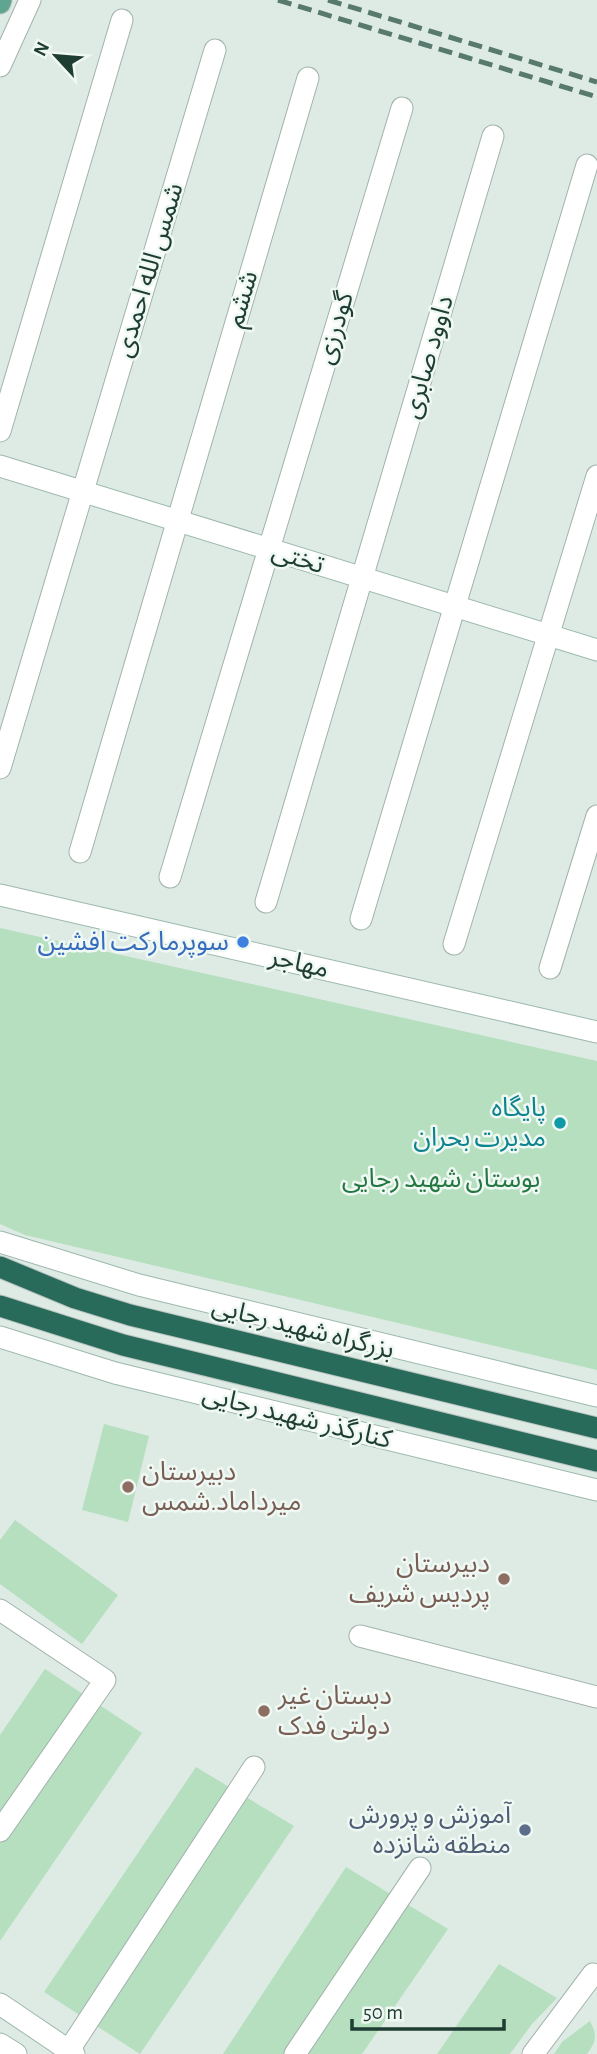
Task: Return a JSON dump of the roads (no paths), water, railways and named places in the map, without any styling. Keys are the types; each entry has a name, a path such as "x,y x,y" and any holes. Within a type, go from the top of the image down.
{"highway":[{"name":"بزرگراه شهید رجایی","path":"0,1267 75,1298 130,1314 597,1428"},
{"path":"0,1306 123,1345 597,1461"}],"street":[{"path":"0,66 30,0"},
{"path":"0,431 122,20"},
{"name":"شمس الله احمدی","path":"0,768 215,50"},
{"name":"ششم","path":"80,852 308,78"},
{"name":"گودرزی","path":"170,877 402,108"},
{"name":"داوود صابری","path":"266,902 493,136"},
{"path":"361,919 587,165"},
{"name":"تختی","path":"0,466 597,650"},
{"path":"454,944 597,476"},
{"path":"550,968 597,816"},
{"name":"مهاجر","path":"0,895 597,1032"},
{"path":"0,1242 139,1285 597,1396"},
{"name":"کنارگذر شهید رجایی","path":"0,1337 115,1373 597,1490"},
{"path":"0,1610 105,1680 0,1831"},
{"path":"360,1636 597,1698"},
{"path":"0,2004 72,2052 254,1767"},
{"path":"295,2054 420,1868"},
{"path":"533,2054 593,1974"},
{"path":"0,2043 16,2054"}],"railway":[{"path":"278,0 597,97"},
{"path":"328,0 597,82"}],"place":[{"name":"سوپرمارکت افشین","path":"243,942"},
{"name":"پایگاه مدیرت بحران","path":"560,1123"},
{"name":"دبیرستان میرداماد.شمس","path":"128,1487"},
{"name":"دبیرستان پردیس شریف","path":"504,1579"},
{"name":"دبستان غیر دولتی فدک","path":"264,1711"},
{"name":"آموزش و پرورش منطقه شانزده","path":"525,1830"}],"park label":[{"name":"بوستان شهید رجایی","path":"441,1179"}]}
